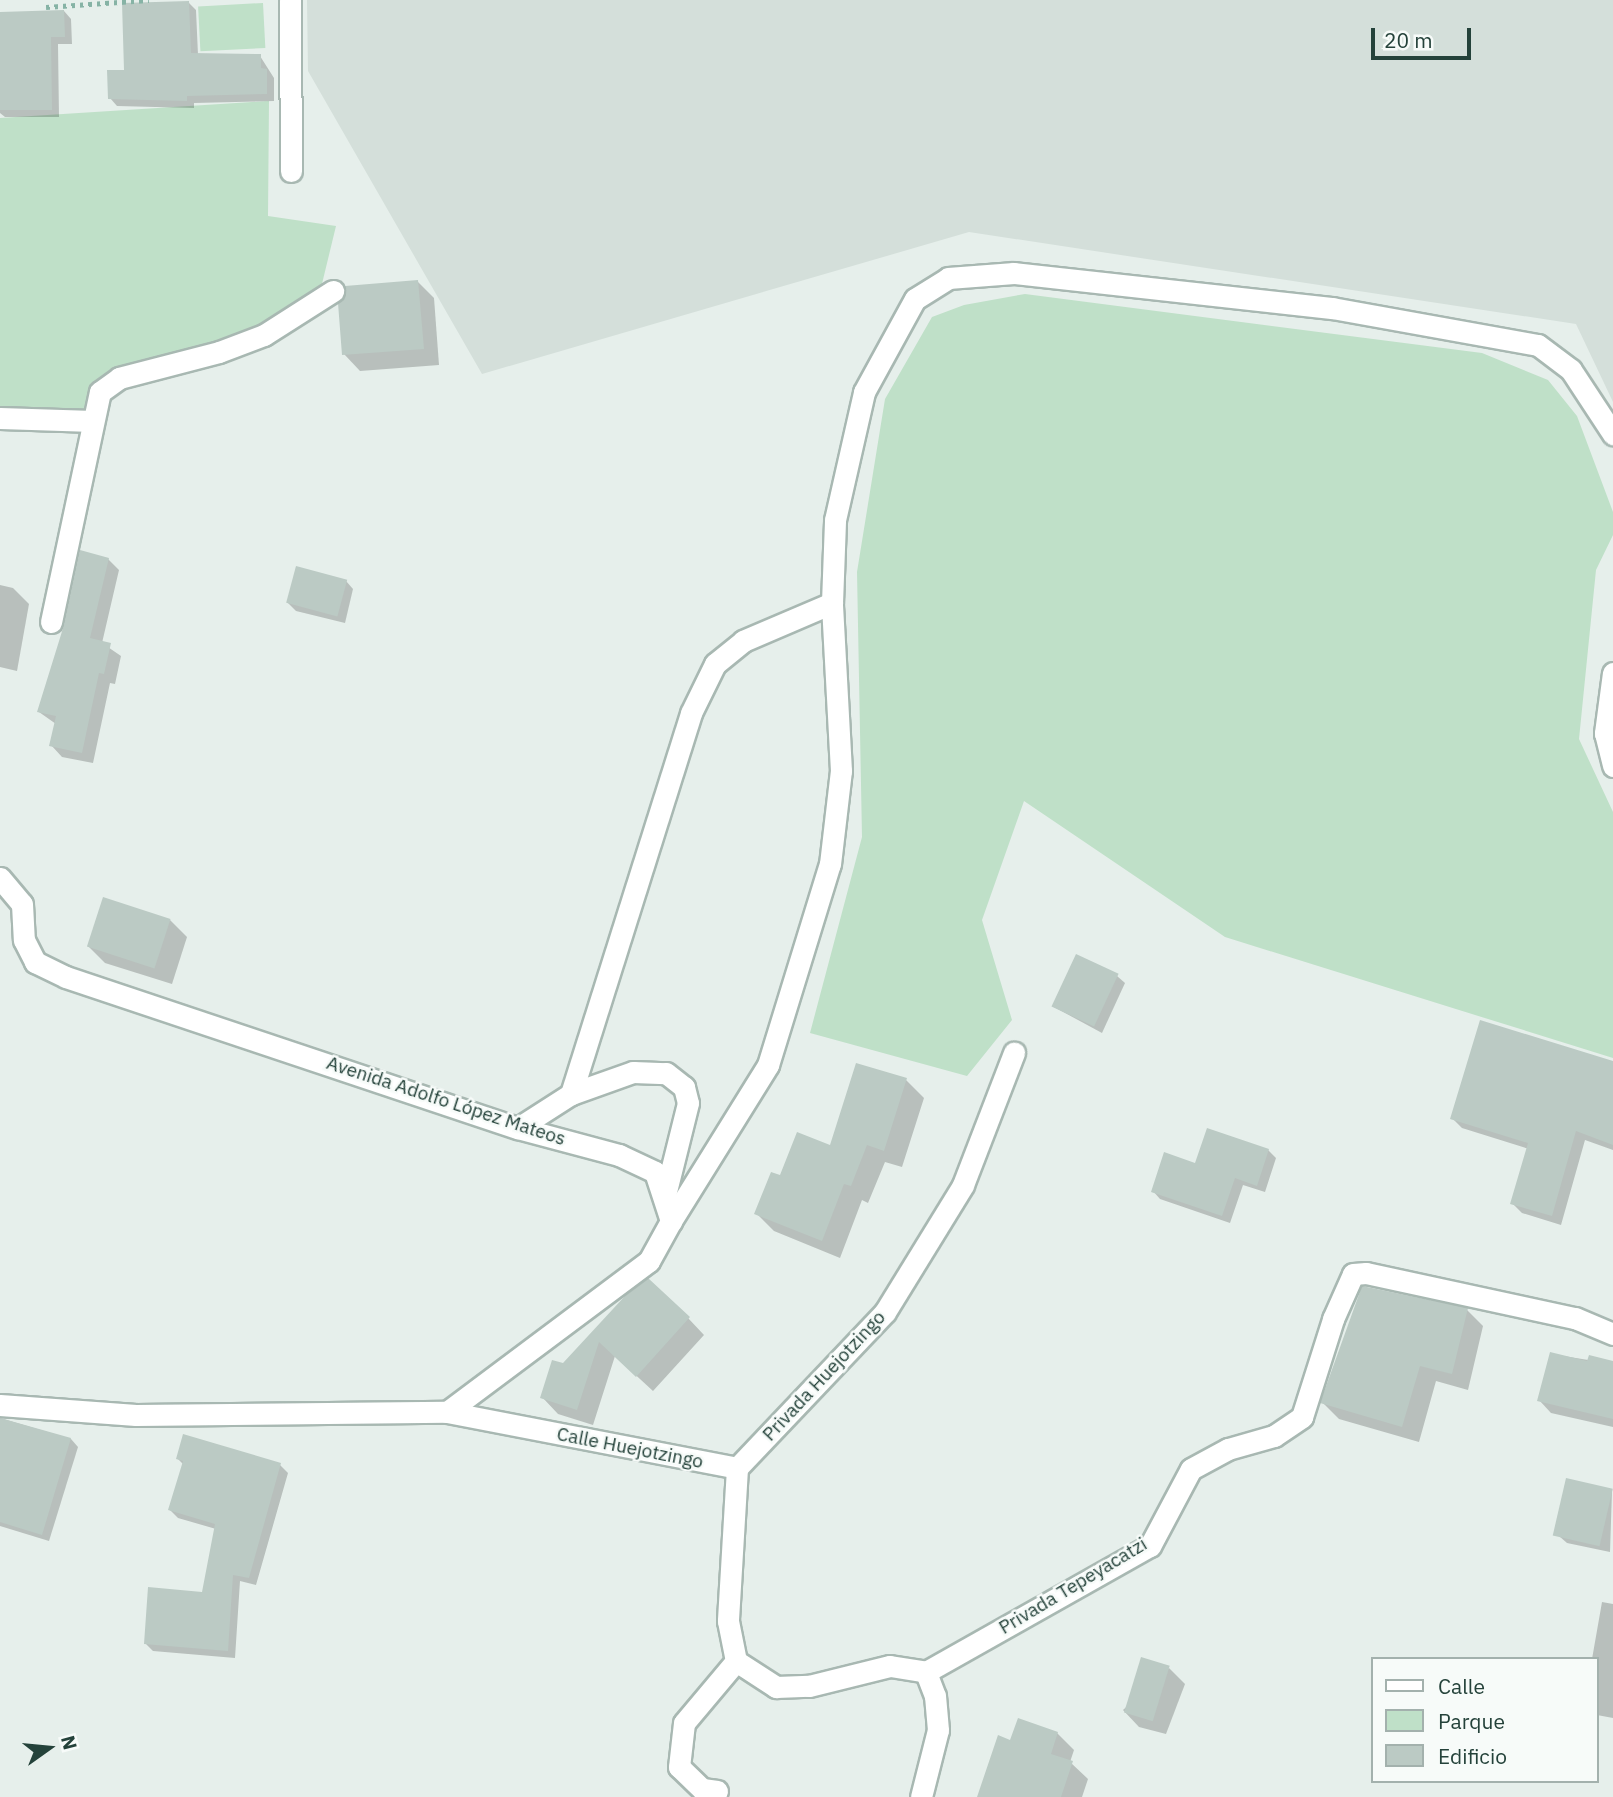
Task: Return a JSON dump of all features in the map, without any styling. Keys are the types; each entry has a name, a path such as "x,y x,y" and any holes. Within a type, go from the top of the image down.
{"street":[{"path":"290,0 290,171"},
{"path":"447,1412 649,1261 768,1065 830,864 841,771 832,603 835,520 864,392 915,299 948,278 1014,274 1319,307 1538,345 1571,370 1613,434"},
{"path":"51,622 100,392 119,378 219,352 264,335 332,291"},
{"path":"0,418 93,421"},
{"path":"571,1094 691,713 715,664 743,641 832,603"},
{"path":"1613,673 1605,733 1613,766"},
{"name":"Avenida Adolfo López Mateos","path":"0,878 22,904 24,940 35,962 66,977 518,1128 619,1155 655,1172 665,1195 671,1221"},
{"name":"Privada Huejotzingo","path":"737,1468 885,1312 963,1185 1014,1053"},
{"path":"518,1128 571,1094 633,1072 666,1073 684,1087 688,1103 665,1195"},
{"name":"Privada Tepeyacatzi","path":"926,1672 1150,1546 1191,1469 1228,1449 1274,1436 1302,1417 1333,1319 1353,1274 1366,1273 1575,1318 1613,1334"},
{"name":"Calle Huejotzingo","path":"0,1405 135,1415 447,1412 737,1468"},
{"path":"737,1468 728,1621 736,1661 776,1687 809,1686 890,1666 926,1672 935,1696 938,1730 921,1797"},
{"path":"717,1791 702,1789 679,1767 684,1723 736,1661"}],"path":[{"path":"46,8 149,0"}],"shaded area":[{"path":"307,0 1613,0 1613,402 1576,324 969,232 482,374 308,71"}],"green space":[{"path":"263,3 265,48 200,51 198,6"},
{"path":"269,101 268,216 336,226 321,288 262,326 215,345 118,368 85,415 0,407 0,118"},
{"path":"1025,294 1482,353 1548,380 1577,416 1613,512 1613,535 1596,570 1579,739 1613,812 1613,1058 1225,937 1024,801 982,920 1012,1020 967,1076 810,1033 862,837 857,572 885,399 932,317 964,305"}],"building":[{"path":"189,1 191,53 261,54 261,68 267,69 267,94 187,96 187,101 108,99 107,70 124,70 122,3"},
{"path":"64,10 65,37 51,37 52,110 0,110 0,12"},
{"path":"418,280 424,349 342,355 338,303 345,296 345,286"},
{"path":"80,550 109,558 90,638 111,643 104,674 99,673 82,753 49,746 56,716 37,712 64,625"},
{"path":"296,566 347,580 337,616 286,603"},
{"path":"103,897 171,919 154,968 87,946"},
{"path":"1076,954 1119,974 1094,1026 1051,1007"},
{"path":"1480,1020 1613,1061 1613,1145 1576,1131 1552,1216 1510,1204 1528,1143 1450,1119"},
{"path":"856,1063 907,1078 884,1151 867,1145 851,1186 844,1184 822,1241 754,1214 771,1172 780,1175 797,1132 830,1145"},
{"path":"1207,1128 1269,1149 1257,1186 1235,1178 1222,1216 1151,1192 1164,1152 1195,1163"},
{"path":"648,1278 690,1317 636,1377 599,1342 577,1410 540,1398 552,1360 563,1363 625,1296"},
{"path":"1362,1286 1468,1308 1452,1374 1420,1366 1402,1427 1320,1403"},
{"path":"1550,1352 1587,1361 1589,1355 1613,1361 1613,1419 1537,1401"},
{"path":"0,1418 71,1438 42,1535 0,1522"},
{"path":"183,1434 281,1463 249,1578 233,1575 228,1651 144,1644 148,1587 202,1592 215,1524 168,1510 183,1461 176,1459"},
{"path":"1566,1478 1613,1489 1599,1546 1553,1535"},
{"path":"1141,1657 1170,1666 1153,1721 1124,1712"},
{"path":"1018,1718 1058,1732 1051,1754 1073,1761 1061,1797 977,1797 998,1735 1010,1740"}]}
